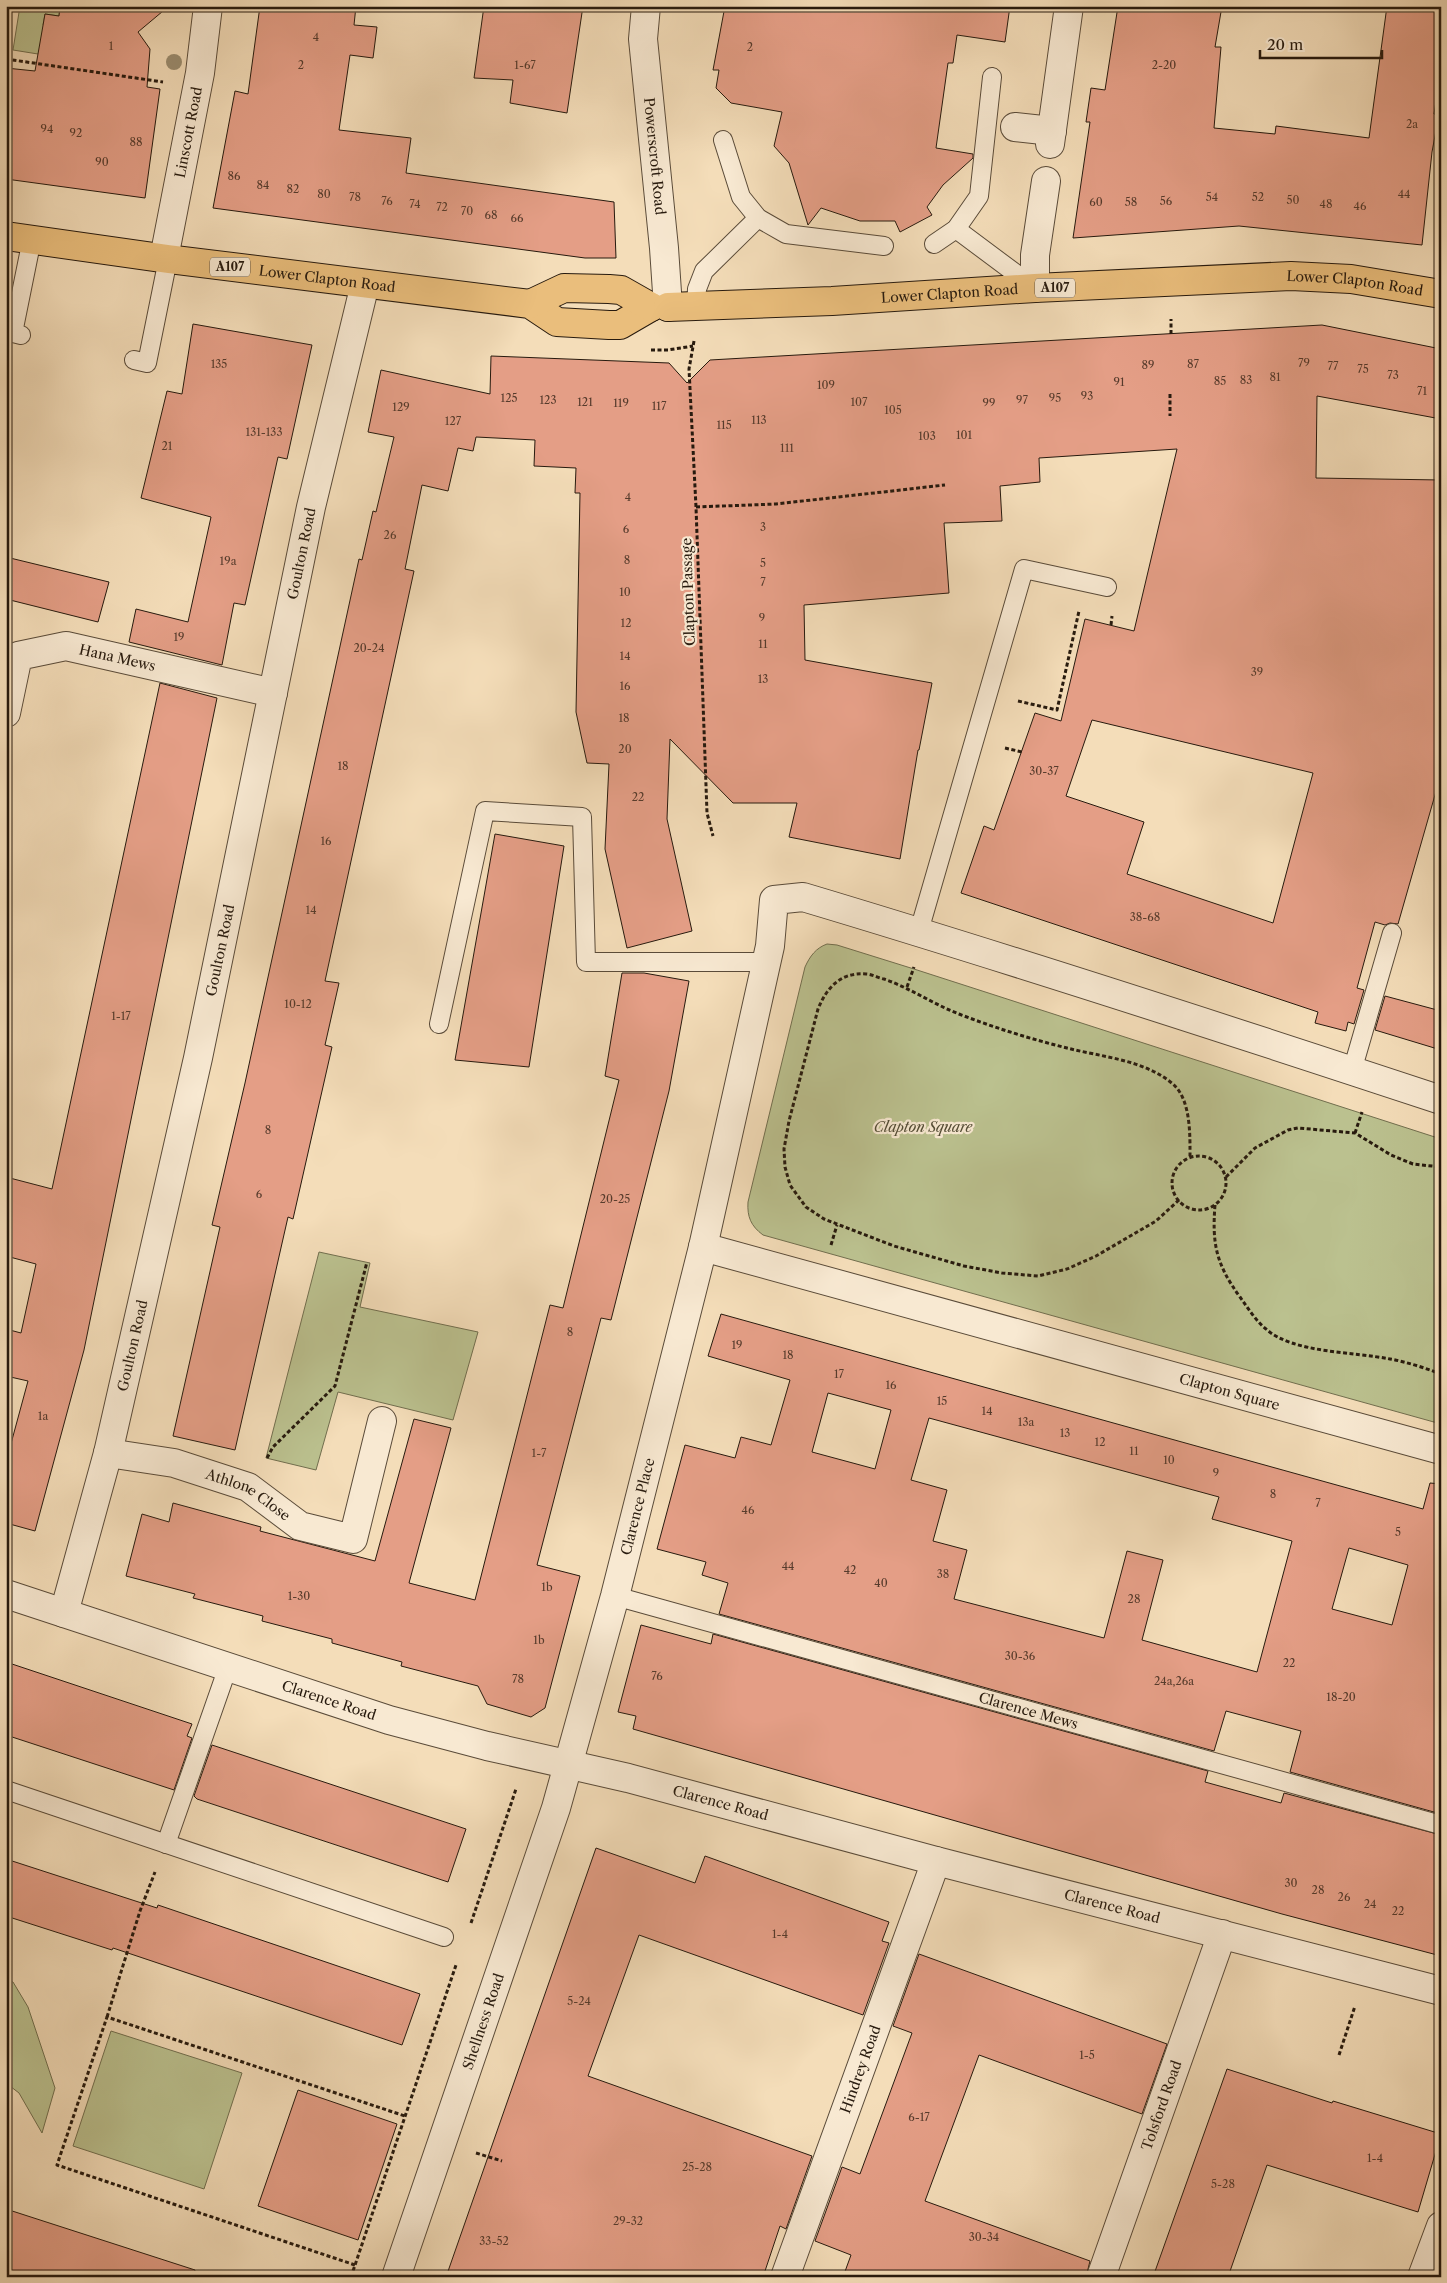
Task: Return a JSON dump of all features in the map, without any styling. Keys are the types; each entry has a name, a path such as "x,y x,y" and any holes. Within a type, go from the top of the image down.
{"highway":[{"name":"Lower Clapton Road","path":"19,237 166,258 530,304"},
{"name":"Lower Clapton Road","path":"668,306 842,300 1035,288 1291,276 1352,279 1441,294"}],"street":[{"name":"Linscott Road","path":"166,258 200,73 208,6"},
{"name":"Powerscroft Road","path":"646,6 643,39 668,306"},
{"path":"1015,127 1051,138 1069,6"},
{"path":"1035,288 1035,255 1046,181"},
{"name":"Goulton Road","path":"64,1613 108,1453 198,1058 311,506 366,284"},
{"name":"Hana Mews","path":"6,713 18,656 66,646 273,693"},
{"path":"703,1247 770,946 774,900 804,896 1074,979 1176,1015 1441,1100"},
{"name":"Clapton Square","path":"703,1247 1441,1450"},
{"name":"Clarence Place","path":"567,1765 615,1596 703,1247"},
{"name":"Athlone Close","path":"108,1453 174,1463 248,1487 300,1526 353,1539 382,1421"},
{"name":"Clarence Road","path":"6,1594 389,1720 527,1756 628,1778 936,1861 1441,1991"},
{"name":"Shellness Road","path":"396,2277 556,1808 567,1765"},
{"name":"Hindrey Road","path":"785,2277 936,1861"},
{"name":"Tolsford Road","path":"1101,2277 1222,1934"},
{"path":"1422,2277 1441,2226"}],"lane":[{"path":"934,244 956,229 979,196 992,77"},
{"path":"723,140 741,197 758,218 786,234 884,246"},
{"path":"696,306 696,289 704,271 758,218"},
{"path":"956,229 1035,288"},
{"path":"19,237 13,333 21,335"},
{"path":"134,360 147,363 166,258"},
{"path":"919,932 1024,569 1107,587"},
{"path":"439,1024 486,811 582,817 586,962 766,962"},
{"path":"1352,1071 1392,933"},
{"name":"Clarence Mews","path":"615,1596 1441,1825"},
{"path":"166,1844 228,1667"},
{"path":"6,1790 444,1937"}],"path":[{"path":"6,59 166,82"},
{"path":"1171,319 1171,334"},
{"name":"Clapton Passage","path":"693,346 689,369 696,507 706,813 713,836"},
{"path":"1170,394 1170,416"},
{"path":"696,507 776,504 945,485"},
{"path":"1015,700 1057,710 1080,607"},
{"path":"1105,613 1113,615 1111,625"},
{"path":"1179,1200 1156,1221 1096,1256 1067,1269 1038,1276 1002,1273 964,1266 894,1246 824,1219 806,1206 790,1185 785,1167 784,1149 789,1121 818,1008 825,992 836,981 849,975 867,974 907,987 941,1006 1024,1037 1136,1065 1157,1074 1175,1086 1187,1110 1190,1157"},
{"path":"1226,1177 1255,1148 1288,1130 1298,1128 1355,1133 1391,1155 1413,1164 1441,1167"},
{"path":"1201,1156 1212,1159 1221,1167 1226,1177 1224,1192 1215,1204 1208,1208 1192,1209 1179,1200 1174,1192 1173,1175 1182,1162 1190,1157 1201,1156"},
{"path":"1215,1204 1213,1230 1219,1263 1232,1286 1266,1330 1284,1340 1304,1346 1392,1359 1441,1374"},
{"path":"273,1447 334,1386 366,1262"},
{"path":"470,1926 527,1756"},
{"path":"166,1844 140,1911 57,2165 355,2265"},
{"path":"351,2277 457,1963"},
{"path":"1339,2055 1366,1972"},
{"path":"106,2017 405,2116"}],"green space":[{"path":"20,6 60,6 59,16 45,14 43,25 94,63 13,50"},
{"name":"Clapton Square","path":"827,944 837,945 914,969 1441,1139 1441,1424 763,1235 755,1228 751,1221 748,1212 748,1202 805,967 814,953"},
{"path":"319,1252 370,1263 360,1307 478,1332 453,1420 338,1392 316,1470 266,1458"},
{"path":"6,1979 13,1982 28,2007 55,2088 42,2133 19,2093 6,2083"},
{"path":"111,2031 242,2073 204,2189 73,2146"}],"building":[{"path":"60,6 169,6 138,32 150,49 147,87 160,89 145,198 6,179 6,68 35,71 45,14 59,16"},
{"path":"260,6 356,6 354,25 377,27 373,58 350,55 339,130 411,138 406,173 614,202 616,258 585,258 213,208 235,91 248,94"},
{"path":"484,6 583,6 567,113 510,103 513,80 474,78"},
{"path":"725,6 1010,6 1005,42 957,35 953,63 948,63 936,148 973,154 973,158 943,185 927,207 932,215 900,232 895,221 860,221 821,208 808,225 789,163 774,146 782,112 731,103 716,88 719,70 713,70"},
{"path":"1118,6 1222,6 1215,47 1221,47 1214,128 1275,134 1276,126 1369,138 1387,6 1441,6 1441,69 1434,114 1439,114 1432,152 1422,245 1239,226 1073,238 1090,122 1086,122 1091,88 1105,90"},
{"path":"193,324 312,345 287,459 278,457 245,605 234,603 222,665 129,642 136,609 188,622 211,517 141,498 167,391 182,394"},
{"path":"1322,325 1441,349 1441,419 1317,396 1316,478 1441,480 1441,774 1398,924 1390,923 1385,925 1375,922 1357,988 1364,990 1354,1024 1348,1022 1346,1031 1315,1023 1318,1012 961,893 984,826 994,830 1035,713 1061,721 1085,619 1134,631 1177,449 1039,458 1040,482 1000,486 1002,521 944,523 949,593 804,605 805,660 932,683 918,750 900,859 789,837 797,803 733,803 670,739 667,819 692,931 627,948 605,849 609,764 587,763 576,712 580,493 575,493 576,468 534,466 535,440 476,437 473,451 458,448 448,491 422,485 405,569 414,571 325,981 339,983 325,1045 332,1047 293,1219 288,1217 235,1450 173,1436 220,1227 212,1225 245,1083 359,559 362,560 373,511 376,512 394,437 368,432 381,370 490,394 491,356 669,363 687,383 710,360","holes":["1092,720 1313,773 1273,923 1127,874 1144,822 1066,796"]},
{"path":"6,557 109,582 98,622 6,599"},
{"path":"160,683 217,698 84,1350 35,1531 6,1523 6,1462 28,1381 6,1376 6,1329 21,1333 36,1264 6,1256 6,1177 52,1189"},
{"path":"495,834 564,846 529,1067 455,1060"},
{"path":"622,973 644,973 689,981 669,1091 611,1320 601,1318 537,1565 580,1576 545,1708 531,1717 487,1704 478,1686 401,1666 402,1662 332,1643 332,1639 262,1621 263,1616 193,1598 195,1594 126,1576 142,1514 169,1522 173,1503 261,1527 260,1531 375,1561 414,1419 451,1428 409,1583 475,1600 550,1305 563,1308 619,1080 605,1076"},
{"path":"1385,996 1441,1011 1441,1050 1375,1030"},
{"path":"721,1314 1423,1509 1430,1483 1441,1484 1441,1814 1290,1772 1301,1731 1226,1711 1214,1751 719,1614 728,1583 702,1575 706,1562 657,1549 685,1445 735,1458 741,1437 771,1445 790,1380 708,1356","holes":["828,1393 891,1410 875,1469 812,1452","929,1418 1219,1497 1212,1519 1292,1541 1257,1672 1142,1640 1163,1560 1127,1551 1104,1638 954,1599 967,1550 933,1541 947,1490 911,1480","1349,1548 1408,1565 1392,1625 1332,1609"]},
{"path":"641,1625 711,1644 713,1634 1208,1771 1205,1782 1281,1803 1284,1793 1441,1835 1441,1956 1282,1914 633,1729 636,1716 618,1712"},
{"path":"6,1662 192,1724 187,1736 192,1738 174,1790 6,1735"},
{"path":"212,1745 466,1829 448,1882 197,1799 194,1796"},
{"path":"596,1848 695,1883 705,1856 889,1922 882,1941 889,1943 863,2015 639,1935 588,2076 812,2156 786,2229 780,2226 763,2277 446,2277"},
{"path":"6,1859 157,1908 158,1905 420,1994 402,2045 113,1948 112,1950 6,1916"},
{"path":"919,1954 1167,2044 1142,2114 979,2055 925,2201 1090,2261 1086,2277 843,2277 851,2255 815,2241 842,2167 860,2174 912,2033 893,2026"},
{"path":"1227,2069 1332,2103 1333,2101 1441,2134 1418,2212 1267,2165 1228,2277 1153,2277"},
{"path":"298,2090 397,2124 358,2240 258,2206"},
{"path":"6,2209 195,2270 194,2277 6,2277"}]}
